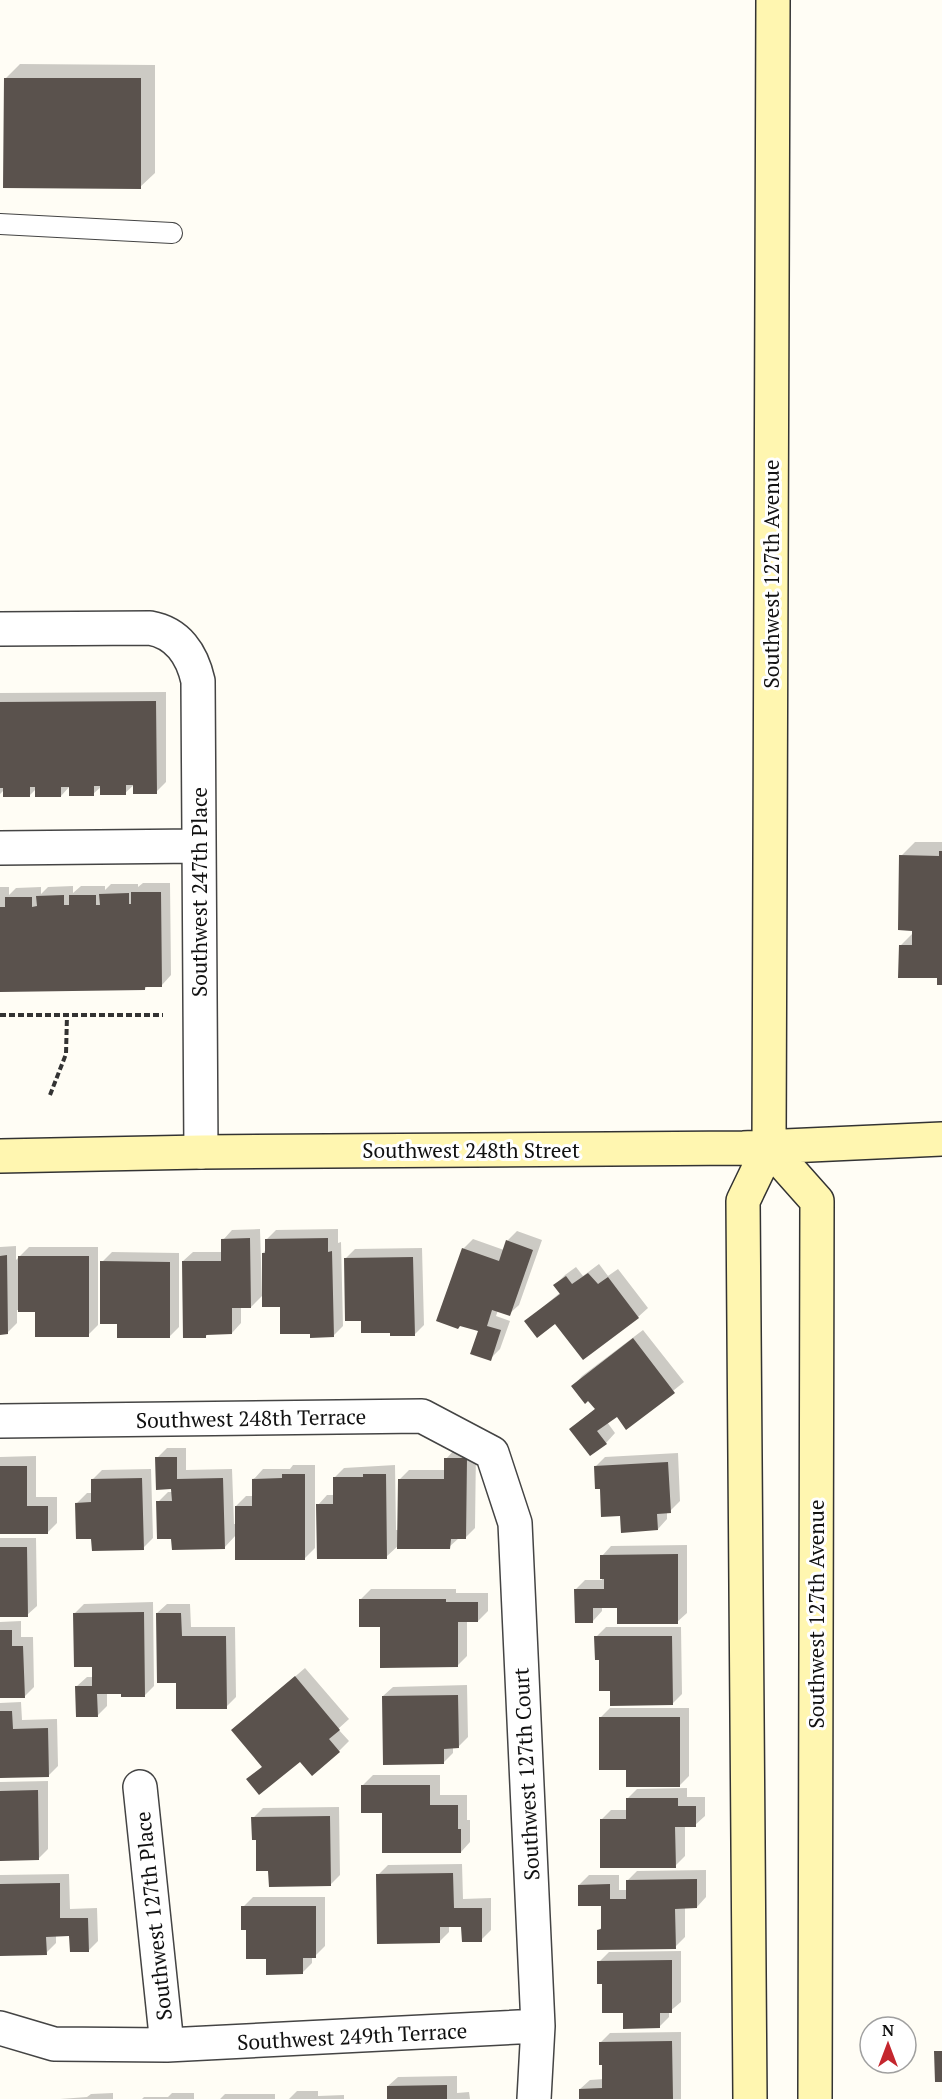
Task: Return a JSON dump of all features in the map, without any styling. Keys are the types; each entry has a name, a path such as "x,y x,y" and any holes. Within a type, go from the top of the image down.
{"street":[{"name":"Southwest 127th Avenue","path":"750,2099 743,1201 769,1147 773,0"},
{"name":"Southwest 247th Place","path":"0,629 144,627 161,630 175,638 190,656 198,681 201,1152"},
{"path":"0,848 198,846"},
{"name":"Southwest 248th Street","path":"0,1156 769,1147 942,1139"},
{"name":"Southwest 127th Avenue","path":"769,1147 817,1201 814,2099"},
{"name":"Southwest 248th Terrace","path":"0,1420 422,1416 492,1453"},
{"name":"Southwest 127th Court","path":"492,1453 515,1523 538,2026 534,2099"},
{"name":"Southwest 127th Place","path":"140,1787 167,2045"},
{"name":"Southwest 249th Terrace","path":"0,2028 54,2044 167,2045 538,2026"}],"lane":[{"path":"0,224 172,233"}],"path":[{"path":"0,1015 163,1015"},
{"path":"50,1095 66,1054 67,1015"}],"building":[{"path":"4,78 141,78 141,189 3,188"},
{"path":"156,701 157,794 133,794 133,785 126,785 126,795 100,795 100,786 94,786 94,796 69,796 69,787 61,787 61,797 35,797 35,787 30,787 30,797 3,797 3,788 0,788 0,702"},
{"path":"939,851 942,851 942,985 937,985 937,978 898,978 899,945 912,945 912,931 898,930 899,855 939,856"},
{"path":"131,892 161,892 162,987 145,987 145,990 0,992 0,907 5,907 5,897 32,897 32,907 37,906 36,896 64,895 64,905 69,905 69,895 96,895 96,905 100,905 99,894 129,893 129,904 131,904"},
{"path":"250,1238 251,1308 232,1308 232,1334 206,1335 206,1338 183,1338 182,1261 221,1261 221,1239"},
{"path":"328,1238 328,1252 332,1251 334,1337 310,1338 310,1334 280,1334 280,1307 262,1307 262,1253 265,1253 265,1239"},
{"path":"506,1240 533,1250 510,1316 492,1310 487,1326 501,1330 491,1361 470,1354 478,1331 460,1326 458,1329 436,1321 462,1248 499,1261"},
{"path":"7,1255 8,1334 0,1335 0,1256"},
{"path":"18,1256 89,1256 89,1337 35,1337 35,1312 18,1312"},
{"path":"413,1257 415,1336 361,1333 361,1321 345,1321 344,1258"},
{"path":"100,1261 170,1262 170,1338 117,1338 117,1324 100,1324"},
{"path":"588,1273 598,1284 608,1277 639,1318 583,1360 555,1324 537,1338 524,1321 560,1294 553,1285 566,1276 572,1284"},
{"path":"633,1338 675,1393 626,1430 617,1417 597,1431 607,1444 590,1456 569,1429 595,1409 588,1401 585,1404 571,1386"},
{"path":"155,1457 177,1457 177,1479 223,1478 225,1549 172,1550 171,1539 157,1539 156,1501 172,1501 171,1489 156,1490"},
{"path":"444,1458 467,1458 466,1539 451,1539 450,1549 397,1549 398,1479 444,1479"},
{"path":"668,1462 671,1513 657,1514 658,1530 621,1533 620,1516 601,1517 600,1489 595,1489 594,1466"},
{"path":"0,1466 27,1466 27,1506 48,1506 48,1534 0,1534"},
{"path":"282,1474 305,1474 305,1560 235,1560 235,1506 252,1506 252,1479 282,1478"},
{"path":"363,1474 386,1474 387,1559 317,1559 316,1504 333,1504 333,1477 363,1477"},
{"path":"142,1478 144,1550 92,1551 91,1539 76,1539 75,1503 91,1502 91,1479"},
{"path":"0,1547 27,1547 28,1617 0,1617"},
{"path":"678,1554 678,1624 617,1624 617,1608 593,1608 593,1623 575,1623 574,1589 604,1589 604,1579 600,1579 600,1555"},
{"path":"359,1599 446,1599 446,1602 478,1602 478,1622 458,1622 458,1667 380,1668 380,1627 359,1627"},
{"path":"144,1612 145,1697 97,1694 98,1717 76,1717 75,1686 92,1686 92,1667 74,1667 73,1613"},
{"path":"156,1613 181,1613 182,1636 226,1636 227,1709 176,1709 176,1683 157,1683"},
{"path":"0,1630 12,1630 12,1646 23,1646 25,1698 0,1698"},
{"path":"594,1636 672,1636 673,1705 610,1706 610,1691 599,1691 599,1660 595,1660"},
{"path":"295,1676 340,1730 329,1739 340,1752 312,1776 300,1762 259,1795 246,1779 262,1767 231,1730"},
{"path":"458,1695 459,1748 444,1749 444,1764 383,1765 382,1696"},
{"path":"0,1711 12,1711 13,1729 48,1728 49,1777 0,1778"},
{"path":"599,1717 680,1717 680,1787 626,1787 626,1770 599,1770"},
{"path":"361,1785 430,1785 430,1805 458,1805 461,1853 382,1853 382,1813 361,1813"},
{"path":"38,1790 39,1860 0,1861 0,1791"},
{"path":"626,1798 678,1798 678,1806 696,1806 696,1827 675,1827 676,1868 600,1868 600,1819 626,1819"},
{"path":"330,1816 331,1886 269,1887 268,1871 256,1871 256,1840 252,1840 251,1817"},
{"path":"453,1873 454,1908 482,1908 482,1942 462,1942 461,1927 440,1927 440,1943 377,1944 376,1874"},
{"path":"697,1879 697,1908 675,1909 676,1949 597,1950 597,1930 601,1929 601,1906 578,1906 578,1885 610,1884 610,1899 626,1899 626,1880"},
{"path":"60,1883 60,1918 88,1918 89,1952 70,1952 69,1936 46,1937 47,1955 0,1956 0,1884"},
{"path":"241,1906 316,1906 316,1958 303,1958 303,1974 266,1975 266,1959 246,1959 246,1930 241,1930"},
{"path":"672,1960 672,2013 660,2013 660,2028 623,2029 623,2013 602,2013 602,1984 597,1984 597,1961"},
{"path":"672,2041 673,2099 579,2099 579,2089 602,2088 599,2042"},
{"path":"934,2051 942,2051 942,2082 935,2082"},
{"path":"447,2085 447,2099 387,2099 387,2086"}]}
